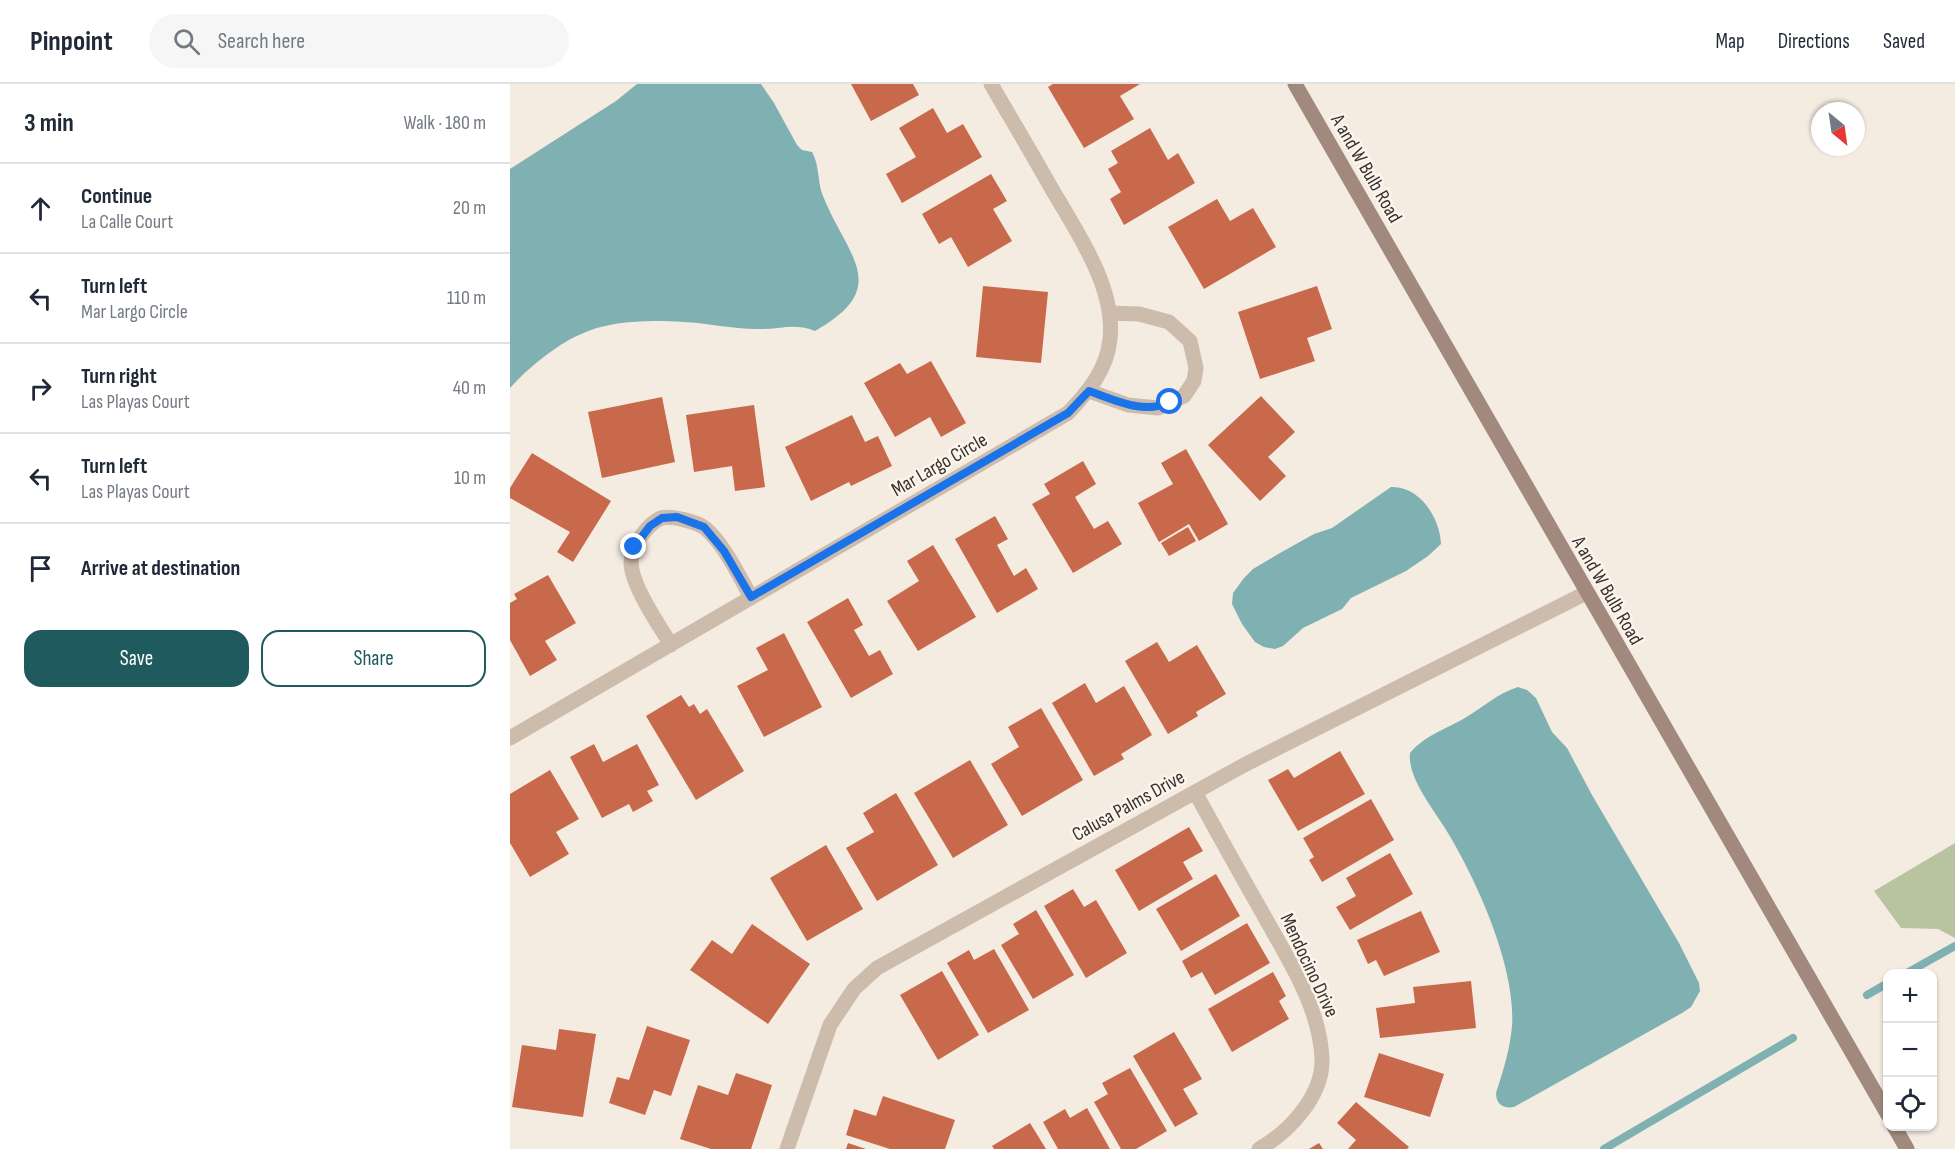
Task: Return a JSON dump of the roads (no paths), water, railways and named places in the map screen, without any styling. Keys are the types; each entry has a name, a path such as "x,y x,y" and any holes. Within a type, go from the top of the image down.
{"street":[{"name":"Mar Largo Circle","path":"510,738 1068,413 1089,391 1103,367 1110,340 1110,313 1096,268 991,84"},
{"name":"A and W Bulb Road","path":"1295,84 1883,1108"},
{"path":"1089,391 1128,405 1158,408 1184,396 1194,381 1196,368 1190,341 1169,322 1139,314 1110,313"},
{"path":"671,645 645,603 631,563 634,547 650,526 662,518 677,517 704,527 724,551 751,597"},
{"name":"Calusa Palms Drive","path":"787,1149 830,1025 854,989 877,968 1246,764 1586,593"},
{"name":"Mendocino Drive","path":"1195,792 1292,967 1317,1020 1322,1061 1316,1091 1293,1121 1273,1141 1259,1149"},
{"path":"1897,1131 1907,1149"}],"water":[{"path":"637,84 761,84 797,145 802,150 812,152 815,157 823,196 857,269 858,285 853,300 839,315 815,331 800,327 748,329 657,321 604,326 579,335 561,345 533,366 510,388 510,169 616,101"},
{"path":"1391,487 1411,492 1427,505 1437,524 1441,544 1406,571 1351,598 1342,609 1303,628 1283,646 1275,649 1255,642 1242,624 1232,604 1233,593 1244,578 1253,569 1280,553 1314,534 1332,528"},
{"path":"1518,687 1527,690 1536,698 1552,732 1567,748 1679,943 1699,983 1700,991 1691,1007 1682,1013 1514,1107 1510,1107 1503,1106 1496,1097 1508,1052 1512,1026 1512,1004 1502,954 1473,880 1451,838 1418,785 1410,763 1410,753 1429,737"}],"waterway":[{"path":"1914,969 1955,946"},
{"path":"1867,995 1883,986"},
{"path":"1604,1149 1793,1038"}]}
